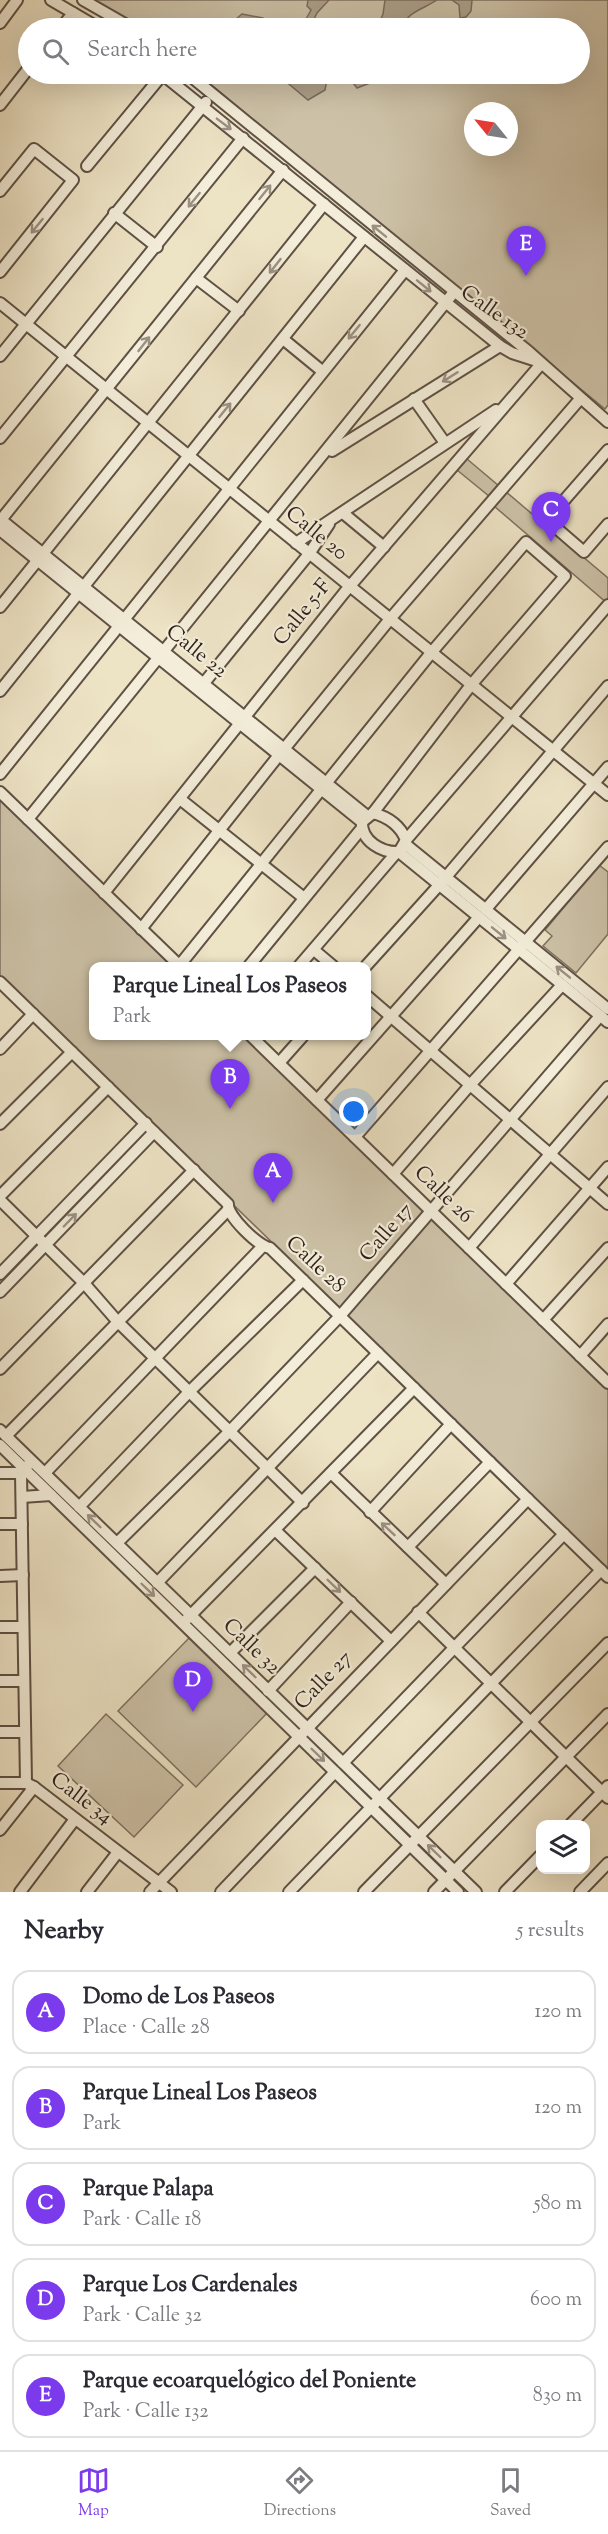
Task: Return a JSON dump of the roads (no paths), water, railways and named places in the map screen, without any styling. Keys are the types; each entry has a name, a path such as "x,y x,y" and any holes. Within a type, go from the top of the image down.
{"street":[{"path":"0,23 17,0"},
{"path":"51,0 82,18"},
{"path":"83,0 114,18"},
{"path":"69,18 73,13"},
{"path":"0,105 18,82"},
{"path":"87,166 155,84"},
{"name":"Calle 132","path":"175,84 500,346 540,363"},
{"name":"Calle 132","path":"199,84 540,363"},
{"path":"0,356 212,95"},
{"path":"0,438 243,138"},
{"path":"0,191 34,148 74,180 0,272"},
{"path":"0,523 283,170"},
{"path":"0,607 324,204"},
{"path":"114,213 157,247"},
{"path":"0,691 79,589 364,237"},
{"path":"0,774 322,370 405,270"},
{"path":"196,278 239,311"},
{"path":"28,819 362,409 454,292"},
{"name":"Calle 20","path":"0,303 608,795"},
{"path":"283,339 322,370"},
{"path":"324,456 500,346"},
{"path":"540,363 608,422"},
{"name":"Calle 5-F","path":"104,893 350,586 540,363"},
{"path":"414,399 445,443"},
{"path":"141,929 390,619 580,399"},
{"path":"296,543 504,405"},
{"path":"362,409 375,424"},
{"path":"608,450 547,520 584,552 608,524"},
{"path":"338,516 384,547"},
{"path":"204,684 338,516"},
{"name":"Calle 22","path":"0,523 366,820"},
{"path":"182,962 431,652 526,542 565,576 471,685 252,962"},
{"path":"303,962 608,605"},
{"name":"Calle 22","path":"161,655 204,684 242,720"},
{"path":"370,962 443,881 608,686"},
{"path":"371,1040 608,767"},
{"path":"0,792 175,962"},
{"path":"180,799 304,898"},
{"path":"366,820 392,821 403,832 402,847"},
{"path":"366,820 375,846 383,851 402,847"},
{"path":"355,1137 608,846"},
{"path":"402,847 606,1013"},
{"path":"522,945 562,985 606,1013"},
{"path":"314,950 328,962"},
{"name":"Calle 28","path":"0,982 228,1204 228,1210 262,1247 270,1248 605,1573"},
{"path":"393,1174 470,1085 562,985"},
{"path":"371,999 608,1204"},
{"name":"Calle 17","path":"117,1543 230,1431 340,1316 606,1013"},
{"path":"0,1049 33,1014"},
{"name":"Calle 26","path":"256,1040 608,1383"},
{"path":"279,1063 299,1040"},
{"path":"317,1100 371,1040"},
{"path":"0,1124 72,1052"},
{"path":"108,1087 0,1198 84,1283 118,1322 270,1468 303,1503"},
{"path":"469,1248 608,1087"},
{"path":"0,1274 146,1124"},
{"path":"0,1292 154,1132"},
{"path":"506,1284 608,1167"},
{"path":"0,1369 194,1170"},
{"path":"2,1437 228,1210"},
{"path":"45,1473 262,1247"},
{"path":"543,1320 608,1248"},
{"path":"79,1507 189,1392 303,1280"},
{"path":"580,1356 608,1324"},
{"path":"157,1583 270,1468 378,1353"},
{"path":"187,1620 414,1388"},
{"path":"370,1512 451,1424"},
{"name":"Calle 32","path":"2,1437 51,1495 187,1620 298,1736 458,1892"},
{"path":"408,1547 490,1462"},
{"path":"0,1473 26,1468"},
{"name":"Calle 32","path":"26,1468 45,1473 157,1583 187,1620 230,1653 476,1892"},
{"name":"Calle 34","path":"26,1468 22,1497 23,1627 25,1732 30,1785 171,1892"},
{"path":"331,1473 446,1584"},
{"path":"22,1497 51,1495"},
{"name":"Calle 27","path":"150,1892 158,1881 528,1499"},
{"path":"0,1524 22,1524"},
{"path":"276,1531 391,1641"},
{"path":"343,1763 564,1534"},
{"path":"230,1653 315,1568"},
{"path":"289,1892 492,1683 605,1573"},
{"path":"0,1576 23,1575"},
{"path":"268,1690 351,1602"},
{"path":"418,1612 566,1757 606,1792 575,1820"},
{"path":"0,1627 23,1627"},
{"path":"364,1892 608,1643"},
{"path":"0,1681 24,1681"},
{"path":"434,1892 608,1714"},
{"path":"0,1732 25,1732"},
{"path":"221,1892 335,1772"},
{"path":"0,1783 30,1785 0,1830"},
{"path":"20,1892 75,1819"},
{"path":"87,1892 118,1852"},
{"path":"506,1892 536,1860"},
{"path":"580,1892 608,1863"}],"place":[{"name":"Parque ecoarquelógico del Poniente","path":"526,276"},
{"name":"Parque Palapa","path":"551,542"},
{"name":"Parque Lineal Los Paseos","path":"230,1109"},
{"name":"Domo de Los Paseos","path":"273,1203"},
{"name":"Parque Los Cardenales","path":"193,1712"}]}
